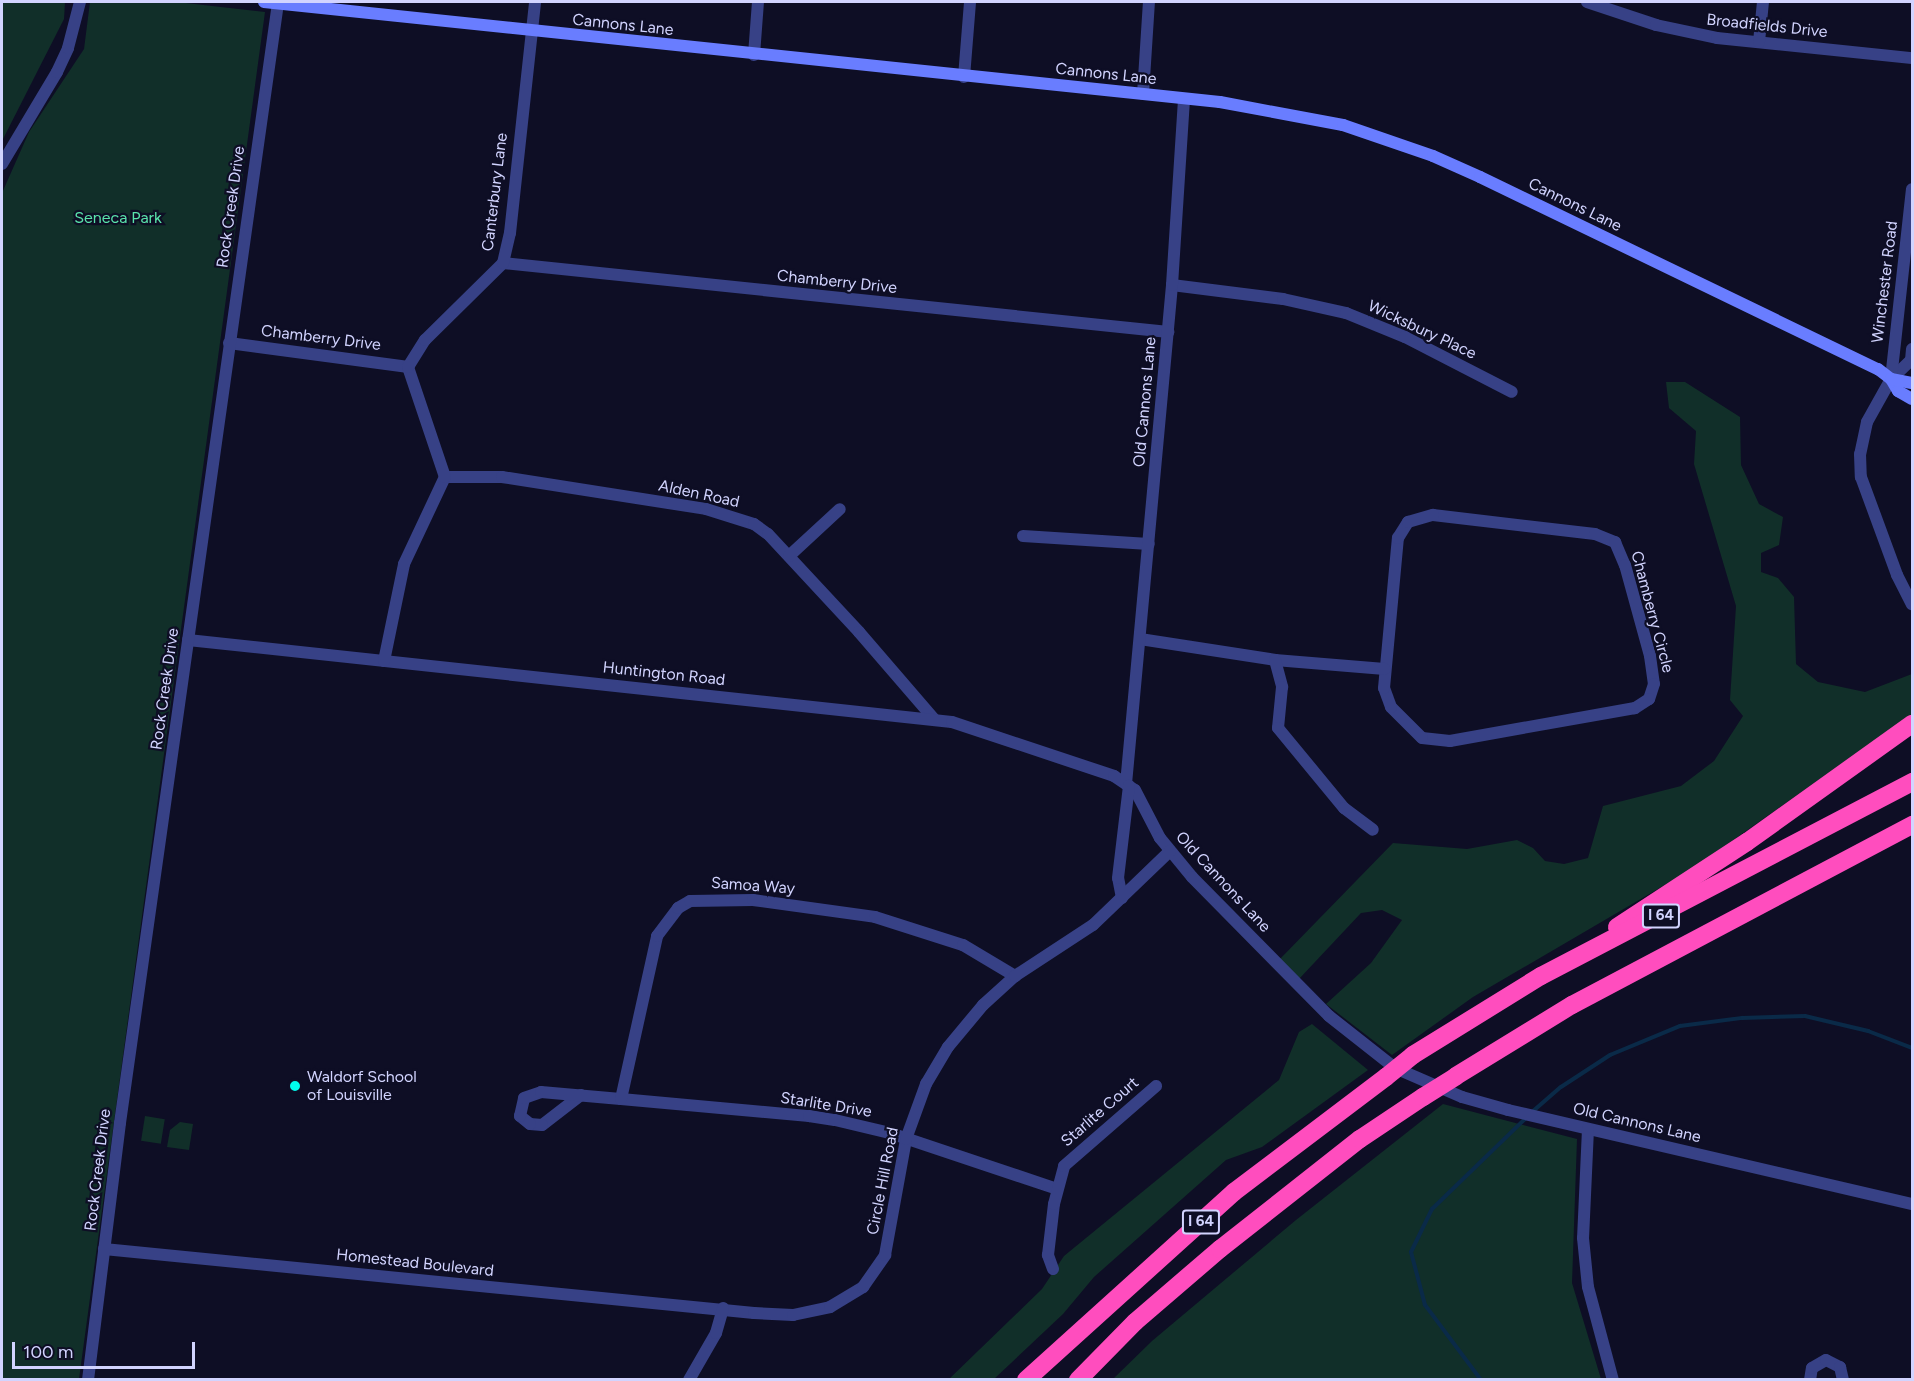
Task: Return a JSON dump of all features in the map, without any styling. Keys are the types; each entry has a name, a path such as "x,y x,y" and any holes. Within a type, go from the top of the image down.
{"highway":[{"path":"1541,976 1748,842 1912,724"},
{"name":"I 64","path":"1026,1380 1234,1192 1413,1055 1541,976 1912,782"},
{"name":"I 64","path":"1078,1380 1135,1322 1220,1249 1360,1139 1456,1076 1572,1005 1806,885 1912,825"},
{"path":"1806,885 1912,838"}],"main road":[{"name":"Cannons Lane","path":"264,2 315,4 532,32 1143,94 1302,116 1433,156 1891,379 1912,383"},
{"name":"Cannons Lane","path":"1891,379 1898,391 1912,399"}],"street":[{"path":"2,164 57,72 68,48 80,2"},
{"name":"Canterbury Lane","path":"408,367 425,340 503,263 535,2"},
{"path":"754,55 758,2"},
{"path":"964,76 970,2"},
{"path":"1143,94 1149,2"},
{"name":"Broadfields Drive","path":"1587,2 1680,31 1912,58"},
{"path":"1759,42 1763,2"},
{"name":"Rock Creek Drive","path":"88,1380 188,640 278,3"},
{"name":"Old Cannons Lane","path":"1184,99 1172,285 1128,785 1170,852 1329,1016 1386,1062 1434,1087 1508,1110 1912,1203"},
{"name":"Winchester Road","path":"1891,379 1909,269 1912,189"},
{"name":"Chamberry Drive","path":"503,263 1168,332"},
{"name":"Wicksbury Place","path":"1172,285 1283,299 1346,313 1405,337 1512,392"},
{"name":"Chamberry Drive","path":"229,343 408,367"},
{"name":"Winchester Road","path":"1912,349 1911,360 1891,379 1867,422 1860,454 1861,477 1897,575 1912,604"},
{"path":"384,661 404,564 445,477 408,367"},
{"name":"Alden Road","path":"445,477 502,477 706,509 754,524 789,555 934,719"},
{"path":"789,555 840,509"},
{"name":"Chamberry Circle","path":"1433,515 1595,534 1615,542 1625,565 1654,684 1649,699 1635,708 1438,743 1422,738 1391,707 1384,688 1385,669 1398,538 1408,522 1433,515"},
{"path":"1023,536 1149,544"},
{"path":"1140,639 1275,660 1385,669"},
{"name":"Huntington Road","path":"188,640 934,719 1114,776 1128,785"},
{"path":"1275,660 1282,687 1278,728 1344,808 1364,826 1373,830"},
{"path":"1122,898 1118,878 1128,785"},
{"name":"Circle Hill Road","path":"723,1308 771,1315 809,1312 842,1302 863,1287 879,1267 888,1243 906,1139 927,1084 948,1047 983,1005 1016,976 1093,925 1170,852"},
{"name":"Samoa Way","path":"621,1099 657,936 678,908 690,901 753,900 875,917 963,945 1016,976"},
{"name":"Starlite Court","path":"1053,1269 1048,1255 1057,1189 1069,1160 1156,1086"},
{"name":"Starlite Drive","path":"581,1095 542,1125 530,1124 520,1116 520,1104 530,1094 581,1095 835,1120 906,1139 1057,1189"},
{"path":"1588,1129 1583,1198 1586,1267 1593,1312 1613,1380"},
{"name":"Homestead Boulevard","path":"104,1249 723,1308"},
{"path":"689,1380 716,1333 723,1308"},
{"path":"1810,1380 1812,1368 1826,1360 1840,1367 1843,1380"}],"green space":[{"path":"2,2 65,2 64,19 2,141"},
{"name":"Seneca Park","path":"90,2 177,2 265,12 79,1379 2,1379 2,193 29,132 84,49"},
{"path":"1666,382 1685,382 1740,417 1741,465 1759,504 1783,517 1779,545 1761,553 1761,572 1778,578 1794,597 1796,664 1818,682 1865,692 1912,674 1912,714 1692,869 1473,997 1392,1055 1326,1004 1371,963 1402,920 1382,910 1361,913 1299,979 1279,960 1393,843 1467,849 1517,840 1533,848 1545,861 1564,864 1588,858 1603,806 1681,786 1714,761 1743,716 1730,700 1736,606 1694,464 1696,431 1669,408"},
{"path":"1312,1024 1368,1070 1262,1147 1226,1160 1094,1277 1063,1314 994,1379 948,1380 1042,1289 1064,1256 1279,1080 1299,1032"},
{"path":"1443,1104 1577,1139 1572,1283 1601,1379 1113,1379 1152,1341 1296,1220"},
{"path":"145,1116 165,1119 161,1144 141,1141"},
{"path":"180,1122 193,1124 189,1150 167,1147 170,1130"}],"waterway":[{"path":"1532,1112 1561,1087 1610,1055 1680,1026 1742,1018 1805,1016 1868,1031 1912,1048"},
{"path":"1481,1380 1425,1305 1411,1252 1432,1209 1527,1117"}],"place":[{"name":"Waldorf School of Louisville","path":"295,1086"}]}
